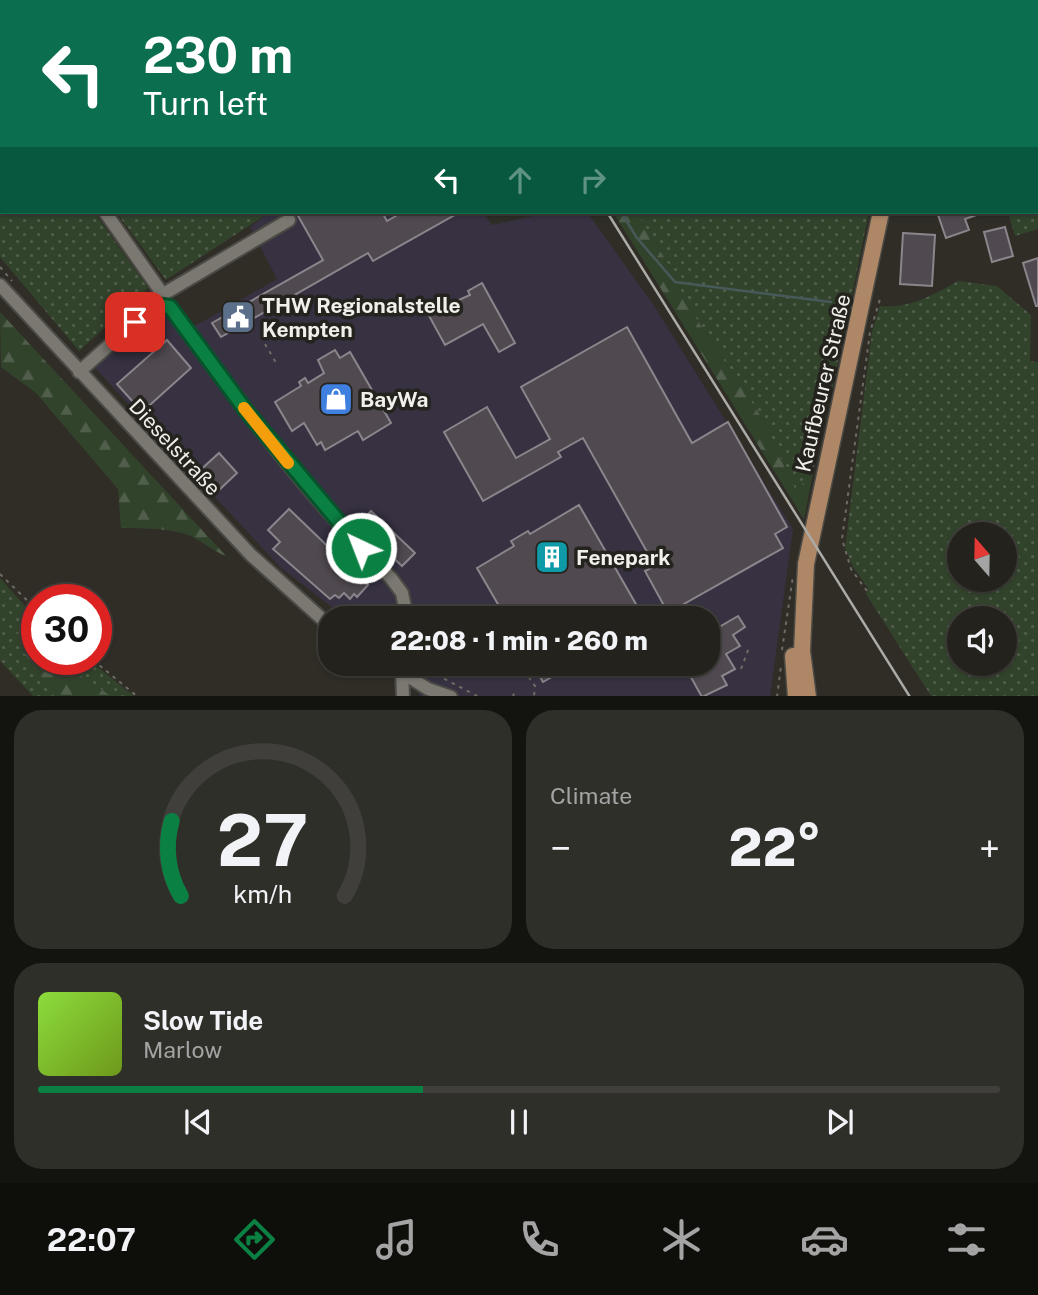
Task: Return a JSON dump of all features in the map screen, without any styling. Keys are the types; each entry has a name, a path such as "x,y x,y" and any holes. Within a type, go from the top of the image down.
{"main road":[{"name":"Kaufbeurer Straße","path":"796,696 796,597 806,564 881,214"},
{"name":"Kaufbeurer Straße","path":"806,564 802,651 808,696"}],"street":[{"path":"106,214 161,300 170,307 233,394 335,520 391,578 402,593 405,606"},
{"path":"79,372 161,300 289,220"},
{"name":"Dieselstraße","path":"0,285 251,555 318,615"},
{"path":"402,676 403,696"},
{"path":"412,676 428,689 451,696"},
{"path":"786,696 794,677"}],"path":[{"path":"867,591 851,569 842,539 870,332 880,299"},
{"path":"265,344 278,366"},
{"path":"0,574 21,594"},
{"path":"741,669 750,645"},
{"path":"112,675 138,696"},
{"path":"440,676 479,696"},
{"path":"527,676 535,686 534,696"}],"shaded area":[{"path":"267,214 484,214 492,225 543,214 588,214 655,307 793,529 770,696 419,696 421,676 720,676 720,606 330,606 281,568 95,368 154,312 162,311 179,332 202,322 277,279 250,227"}],"green space":[{"path":"0,214 95,214 148,288 79,351 0,257"},
{"path":"117,214 267,214 166,280"},
{"path":"614,214 637,214 678,280 682,297 764,421 795,489 801,490 812,442 821,431 804,519"},
{"path":"637,214 869,214 832,391 821,431 812,442 801,490 795,489 764,421 682,297 678,280"},
{"path":"1009,214 1038,214 1038,229 1015,236"},
{"path":"958,281 997,286 1031,315 1030,361 1038,362 1038,696 931,696 866,594 868,588 853,567 845,548 872,332 880,306 911,303"},
{"path":"0,312 227,557 181,533 121,528 118,489 36,393 1,367"},
{"path":"0,578 21,602 21,633 12,636 21,649 21,675 40,675 61,696 33,696 0,661"},
{"path":"21,633 21,649 12,636"},
{"path":"40,675 80,675 111,696 61,696"},
{"path":"108,675 134,696 111,696 81,676"}],"building":[{"path":"297,214 383,214 387,221 399,214 456,214 373,261 368,253 221,337 212,323 323,260"},
{"path":"938,214 979,214 965,219 969,230 946,238"},
{"path":"1005,227 1013,256 992,262 984,232"},
{"path":"903,233 935,235 932,286 900,284"},
{"path":"1038,258 1038,306 1036,306 1023,263"},
{"path":"482,283 515,343 499,352 483,324 445,345 428,314 470,295 468,291"},
{"path":"627,327 692,443 728,422 787,527 775,534 783,548 680,606 664,606 645,571 655,566 583,438 558,452 561,457 483,501 444,432 487,407 516,458 550,439 521,387"},
{"path":"167,340 191,368 142,412 117,384"},
{"name":"BayWa","path":"335,350 340,358 350,352 391,423 363,440 358,431 325,450 321,442 317,445 304,423 292,431 275,402 301,386 299,382 305,378 308,383 324,373 318,360"},
{"path":"219,453 237,473 216,493 197,473"},
{"name":"Fenepark","path":"579,505 637,606 499,606 477,568 514,546 511,541 528,531 530,534"},
{"path":"289,509 368,585 357,597 354,594 350,599 344,593 339,598 335,595 330,599 273,549 280,542 268,530"},
{"path":"371,511 415,553 402,566 358,525"},
{"path":"738,616 745,627 733,635 740,646 726,654 735,669 722,676 727,685 701,696 690,676 720,676 720,627"},
{"path":"540,676 553,676 543,682"}],"waterway":[{"path":"622,214 637,238 675,282 831,302"}],"railway":[{"path":"608,214 909,696"}],"slow traffic":[{"path":"244,408 288,463"}],"place":[{"name":"THW Regionalstelle Kempten","path":"238,317"},
{"name":"BayWa","path":"336,399"},
{"name":"Fenepark","path":"552,557"}],"route":[{"path":"135,322 156,305 161,303 170,307 247,412 361,548"}]}
